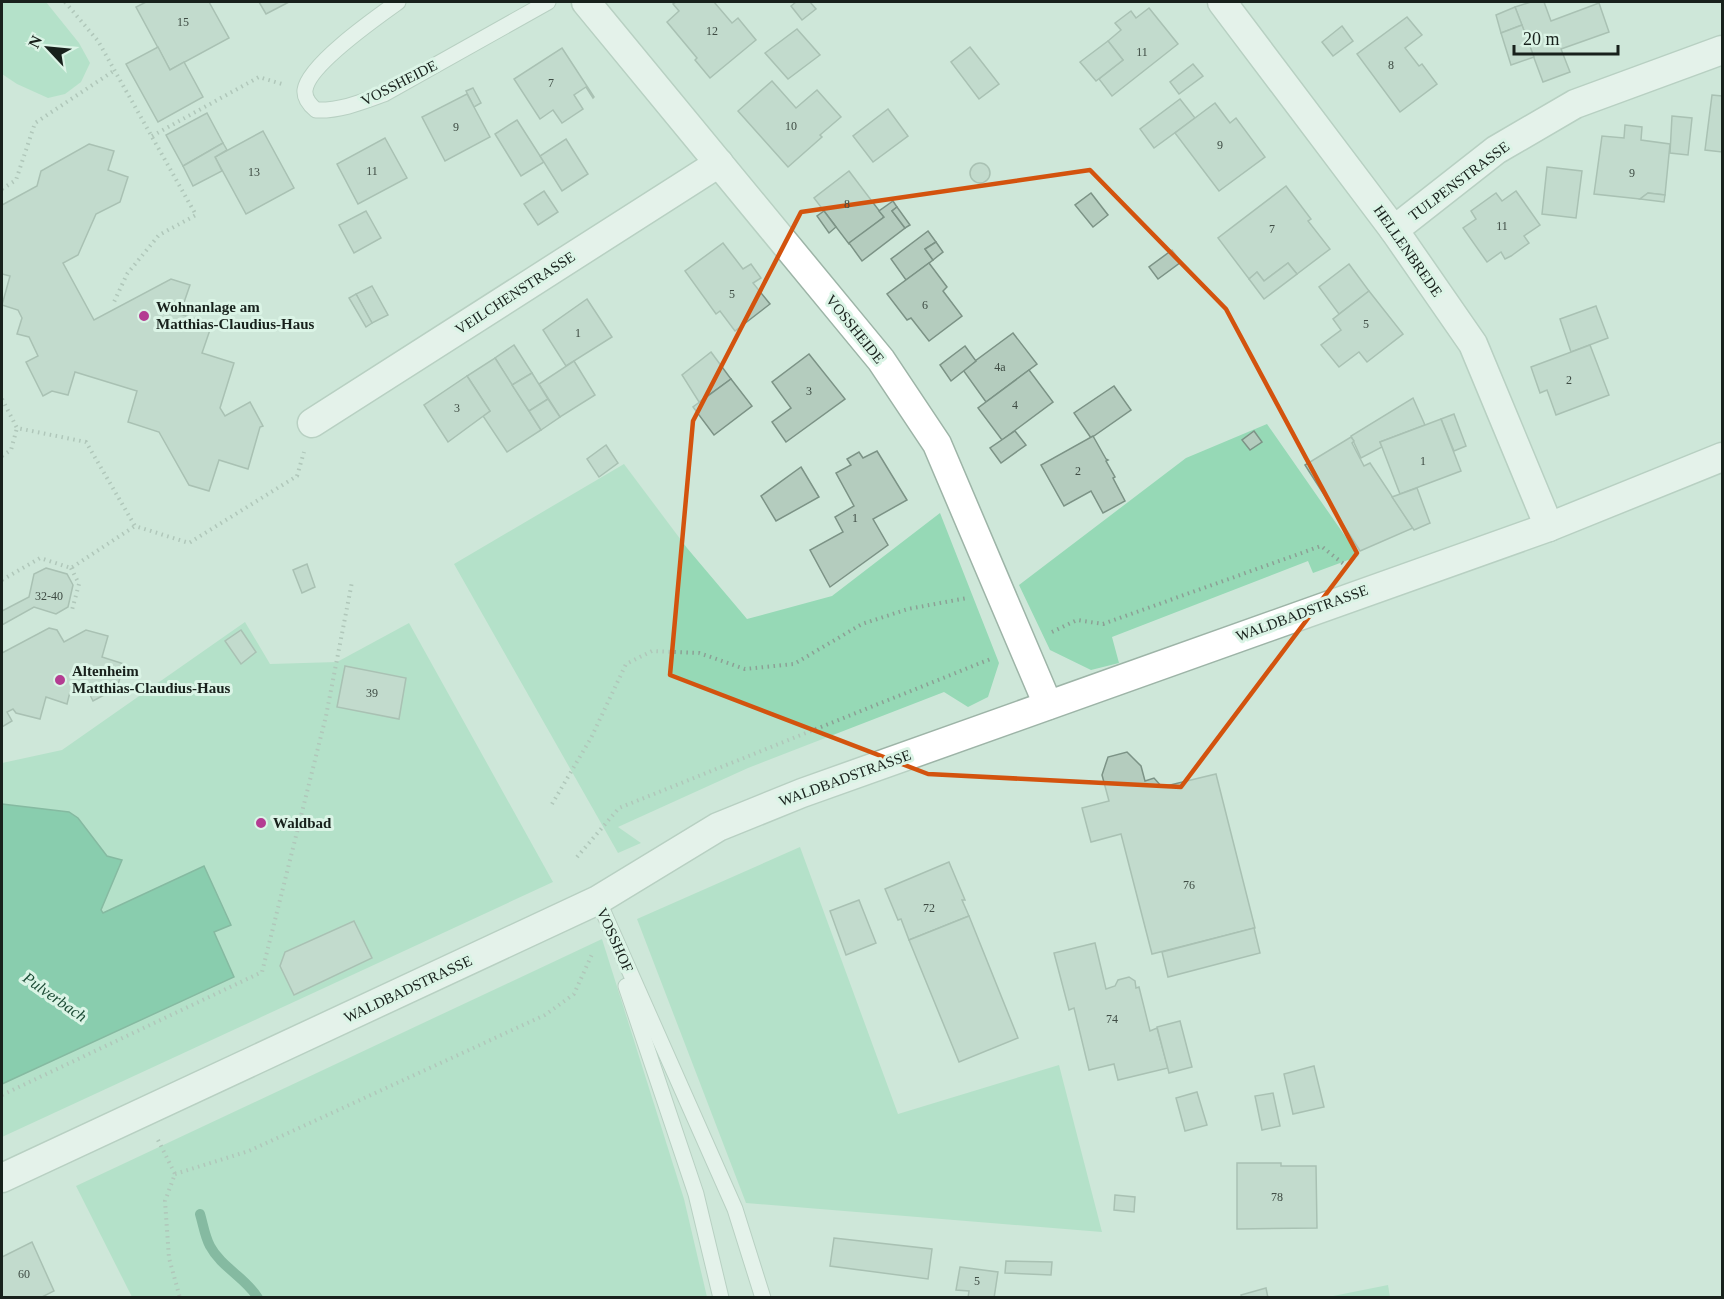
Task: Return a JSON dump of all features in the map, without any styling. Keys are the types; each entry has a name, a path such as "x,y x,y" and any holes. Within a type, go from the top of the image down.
{"street":[{"name":"VOSSHEIDE","path":"586,2 881,360 937,444 1047,705"},
{"name":"HELLENBREDE","path":"1222,2 1394,230 1473,344 1549,527"},
{"name":"TULPENSTRASSE","path":"1394,230 1496,150 1575,104 1722,50"},
{"name":"VEILCHENSTRASSE","path":"312,423 718,163"},
{"name":"WALDBADSTRASSE","path":"2,1178 598,900 718,827 802,793 1549,527 1722,457"}],"lane":[{"path":"305,91 311,78 338,48 398,2"},
{"name":"VOSSHEIDE","path":"305,91 308,102 315,110 357,104 384,94 548,2"},
{"name":"VOSSHOF","path":"598,900 696,1194 721,1298"},
{"name":"VOSSHOF","path":"598,900 735,1209 764,1298"}],"path":[{"path":"65,2 98,41 196,215 159,234 127,274 114,302"},
{"path":"2,189 16,180 35,123 115,70"},
{"path":"152,136 259,77 305,91"},
{"path":"2,399 17,428 11,450 2,456"},
{"path":"17,428 86,442 135,526 189,543 297,476 312,423"},
{"path":"71,568 135,526"},
{"path":"577,857 619,808 1023,646 1077,620 1103,624 1321,546 1374,588"},
{"path":"2,580 40,558 71,568 79,584 72,610"},
{"path":"2,1095 262,972 326,716 352,582"},
{"path":"552,804 591,738 626,664 652,651 699,652 745,669 794,664 862,624 908,609 999,591"},
{"path":"175,1174 249,1151 545,1015 574,994 593,954 598,900"},
{"path":"143,1113 175,1174 165,1202 169,1258 180,1298"}],"highlighted area":[{"path":"1090,170 1226,309 1357,553 1181,787 928,774 670,675 693,421 801,212"}],"shaded area":[{"path":"2,2 46,2 79,43 90,63 81,82 65,94 48,98 17,84 2,74"},
{"path":"1267,424 1359,556 1313,573 1308,561 1112,637 1119,663 1091,670 1050,650 1019,585 1186,458"},
{"path":"624,464 687,548 747,619 832,596 940,513 999,663 988,697 968,707 944,692 748,768 618,827 641,843 618,853 454,564"},
{"name":"Waldbad","path":"245,622 270,664 337,662 409,623 553,882 2,1137 2,763 62,750"},
{"path":"800,847 898,1114 1059,1065 1102,1232 746,1203 637,919"},
{"path":"602,939 684,1199 707,1297 132,1297 76,1186"},
{"path":"1388,1285 1390,1297 1328,1297"}],"water":[{"path":"2,804 69,812 78,818 107,856 122,860 101,910 103,913 204,866 231,925 214,932 234,977 2,1084"}],"building":[{"path":"146,2 209,2 229,38 170,70 136,7"},
{"path":"259,2 289,2 266,14"},
{"path":"676,2 714,2 732,23 738,18 756,40 710,78 695,60 697,58 667,22 679,11 673,4"},
{"path":"796,2 810,2 816,9 802,20 791,6"},
{"path":"1531,2 1544,2 1551,21 1599,3 1609,32 1561,49 1570,72 1543,82 1515,7"},
{"path":"1515,7 1522,25 1501,33 1496,15"},
{"path":"1149,8 1178,44 1112,96 1099,79 1123,60 1108,41 1121,30 1115,23 1131,11 1136,18"},
{"path":"1407,17 1422,35 1405,48 1419,66 1422,64 1437,84 1400,112 1357,54"},
{"path":"1522,25 1534,57 1511,65 1501,33"},
{"path":"1342,26 1353,41 1333,56 1322,42"},
{"path":"797,29 820,55 788,79 765,53"},
{"path":"1108,41 1123,60 1096,81 1080,62"},
{"path":"158,47 170,70 184,62 203,97 158,122 126,64"},
{"path":"970,47 999,84 979,99 951,62"},
{"path":"562,48 594,97 586,87 574,95 583,109 562,123 553,110 540,119 514,79"},
{"path":"1193,64 1203,76 1179,94 1170,82"},
{"path":"772,81 796,108 817,90 841,117 788,167 738,111"},
{"path":"473,88 481,103 474,107 466,91"},
{"path":"467,94 490,137 445,161 422,117"},
{"path":"1712,95 1722,96 1722,152 1705,150"},
{"path":"1180,99 1195,118 1154,148 1140,129"},
{"path":"1215,103 1230,123 1236,118 1265,157 1219,191 1175,133"},
{"path":"888,109 908,136 873,162 853,136"},
{"path":"207,113 223,143 183,166 166,135"},
{"path":"1672,116 1692,118 1688,155 1670,153"},
{"path":"517,120 544,162 521,176 495,134"},
{"path":"1625,125 1642,127 1641,140 1670,144 1665,195 1648,193 1640,199 1594,194 1602,136 1624,138"},
{"path":"263,131 294,188 246,214 215,157"},
{"path":"385,138 407,178 358,204 337,164"},
{"path":"566,139 588,174 562,191 540,156"},
{"path":"223,143 227,150 215,157 222,171 193,186 183,166"},
{"name":"Wohnanlage am Matthias-Claudius-Haus","path":"89,144 114,151 108,170 128,177 120,202 96,214 78,255 63,263 94,320 171,279 190,285 180,314 212,324 202,353 234,363 220,408 225,416 250,402 263,426 260,427 248,469 219,460 209,491 189,485 159,432 128,422 137,391 75,372 68,395 52,391 43,396 26,362 38,356 29,337 17,334 22,318 18,310 2,305 10,276 2,274 2,205 37,186 41,171"},
{"path":"976,163 984,163 990,169 990,177 984,183 976,183 970,177 970,169"},
{"path":"1547,167 1582,171 1576,218 1542,214"},
{"path":"849,171 884,217 849,244 814,198"},
{"path":"1286,186 1311,219 1308,221 1330,249 1297,274 1288,263 1264,281 1257,272 1249,279 1218,238"},
{"path":"544,191 558,212 538,225 524,204"},
{"path":"1516,191 1540,225 1524,236 1529,243 1511,256 1505,259 1501,252 1487,262 1463,228 1476,219 1471,211 1496,193 1502,201"},
{"path":"1091,193 1108,215 1093,227 1075,205"},
{"path":"1648,193 1665,195 1664,202 1640,199"},
{"path":"893,201 897,207 892,211 905,228 862,261 849,243 884,217 879,211"},
{"path":"897,207 910,225 905,228 892,211"},
{"path":"366,211 381,238 354,253 339,225"},
{"path":"824,211 836,227 829,233 817,216"},
{"path":"928,231 936,242 925,249 933,260 906,280 891,259"},
{"path":"936,242 943,252 933,260 925,249"},
{"path":"723,243 743,269 751,264 761,278 753,283 770,304 735,331 720,311 716,314 685,271"},
{"path":"1172,250 1181,262 1158,279 1149,267"},
{"path":"929,263 947,287 943,291 962,316 929,341 911,318 907,320 887,294"},
{"path":"1288,263 1297,274 1264,299 1249,279 1257,272 1264,281"},
{"path":"1349,264 1369,291 1339,314 1319,287"},
{"path":"372,286 388,315 372,323 356,294"},
{"path":"1369,291 1403,334 1367,362 1359,352 1339,367 1321,345 1341,330 1333,319"},
{"path":"356,294 372,323 366,327 349,298"},
{"path":"587,299 612,337 566,366 543,330"},
{"path":"1596,306 1608,338 1571,352 1560,319"},
{"path":"1013,333 1037,364 986,402 963,370"},
{"path":"514,345 532,373 512,385 495,358"},
{"path":"1590,345 1609,395 1556,415 1547,390 1540,393 1531,367"},
{"path":"965,346 976,361 951,381 940,365"},
{"path":"711,352 731,379 699,402 682,375"},
{"path":"809,354 845,399 786,442 772,422 791,408 772,382"},
{"path":"495,358 541,430 507,452 483,416 490,411 467,376"},
{"path":"574,361 595,395 560,417 539,384"},
{"path":"1029,370 1053,402 1002,440 978,408"},
{"path":"532,373 548,399 529,411 512,385"},
{"path":"467,376 490,411 448,442 424,405"},
{"path":"731,379 752,406 714,435 693,407"},
{"path":"1114,386 1131,410 1091,438 1074,413"},
{"path":"1413,398 1425,425 1380,442 1382,447 1361,458 1351,436"},
{"path":"548,399 560,417 541,430 529,411"},
{"path":"1454,414 1466,446 1454,451 1441,419"},
{"path":"1441,419 1461,471 1400,494 1380,442"},
{"path":"1015,431 1026,445 1001,463 990,448"},
{"path":"1254,431 1262,442 1250,450 1242,440"},
{"path":"1093,436 1108,460 1106,461 1115,477 1113,478 1125,501 1103,513 1091,491 1064,506 1041,465"},
{"path":"1351,437 1364,466 1370,463 1413,528 1360,551 1305,465"},
{"path":"606,445 618,463 599,477 587,459"},
{"path":"877,451 907,500 873,519 888,545 830,587 810,550 843,532 835,517 854,506 836,473 851,465 847,459 859,452 863,458"},
{"path":"801,467 819,497 776,521 761,496"},
{"path":"1417,488 1430,523 1414,530 1392,497"},
{"path":"307,564 315,587 302,593 293,570"},
{"path":"46,568 67,574 73,585 68,607 56,614 34,607 2,625 2,611 29,597 34,574"},
{"name":"Altenheim Matthias-Claudius-Haus","path":"49,628 57,630 64,642 86,630 108,636 102,657 124,664 117,688 93,701 88,691 80,695 70,692 67,704 46,697 40,719 16,713 13,709 7,712 12,721 2,727 2,653"},
{"path":"241,630 256,652 241,664 225,641"},
{"path":"345,666 406,678 399,719 337,707"},
{"path":"1127,752 1141,766 1145,781 1154,778 1162,787 1216,774 1255,928 1152,954 1121,834 1091,842 1082,808 1109,801 1102,775 1108,757"},
{"path":"949,862 965,900 962,900 969,916 909,940 885,889"},
{"path":"859,900 876,943 846,955 830,911"},
{"path":"969,916 1018,1038 959,1062 909,940"},
{"path":"354,921 372,958 294,995 280,966 285,952"},
{"path":"1254,928 1260,953 1168,977 1162,952"},
{"path":"1095,943 1106,989 1115,986 1118,980 1129,977 1135,981 1136,988 1139,987 1150,1031 1157,1028 1168,1068 1118,1080 1114,1064 1089,1070 1074,1008 1069,1010 1054,953"},
{"path":"1180,1021 1192,1067 1169,1073 1157,1027"},
{"path":"1314,1066 1324,1107 1293,1114 1284,1074"},
{"path":"1197,1092 1207,1125 1185,1131 1176,1098"},
{"path":"1273,1093 1280,1126 1262,1130 1255,1096"},
{"path":"1237,1163 1316,1166 1317,1228 1237,1229"},
{"path":"1115,1195 1135,1197 1134,1212 1114,1210"},
{"path":"834,1238 932,1249 928,1279 830,1266"},
{"path":"32,1242 54,1291 40,1298 2,1298 2,1257"},
{"path":"1006,1261 1052,1262 1051,1275 1005,1273"},
{"path":"960,1267 998,1272 994,1298 968,1298 969,1291 956,1290"},
{"path":"1266,1288 1268,1298 1242,1298 1241,1295"}],"waterway":[{"name":"Pulverbach","path":"200,1214 210,1246 258,1298"}],"place":[{"name":"Wohnanlage am Matthias-Claudius-Haus","path":"144,316"},
{"name":"Altenheim Matthias-Claudius-Haus","path":"60,680"},
{"name":"Waldbad","path":"261,823"}]}
